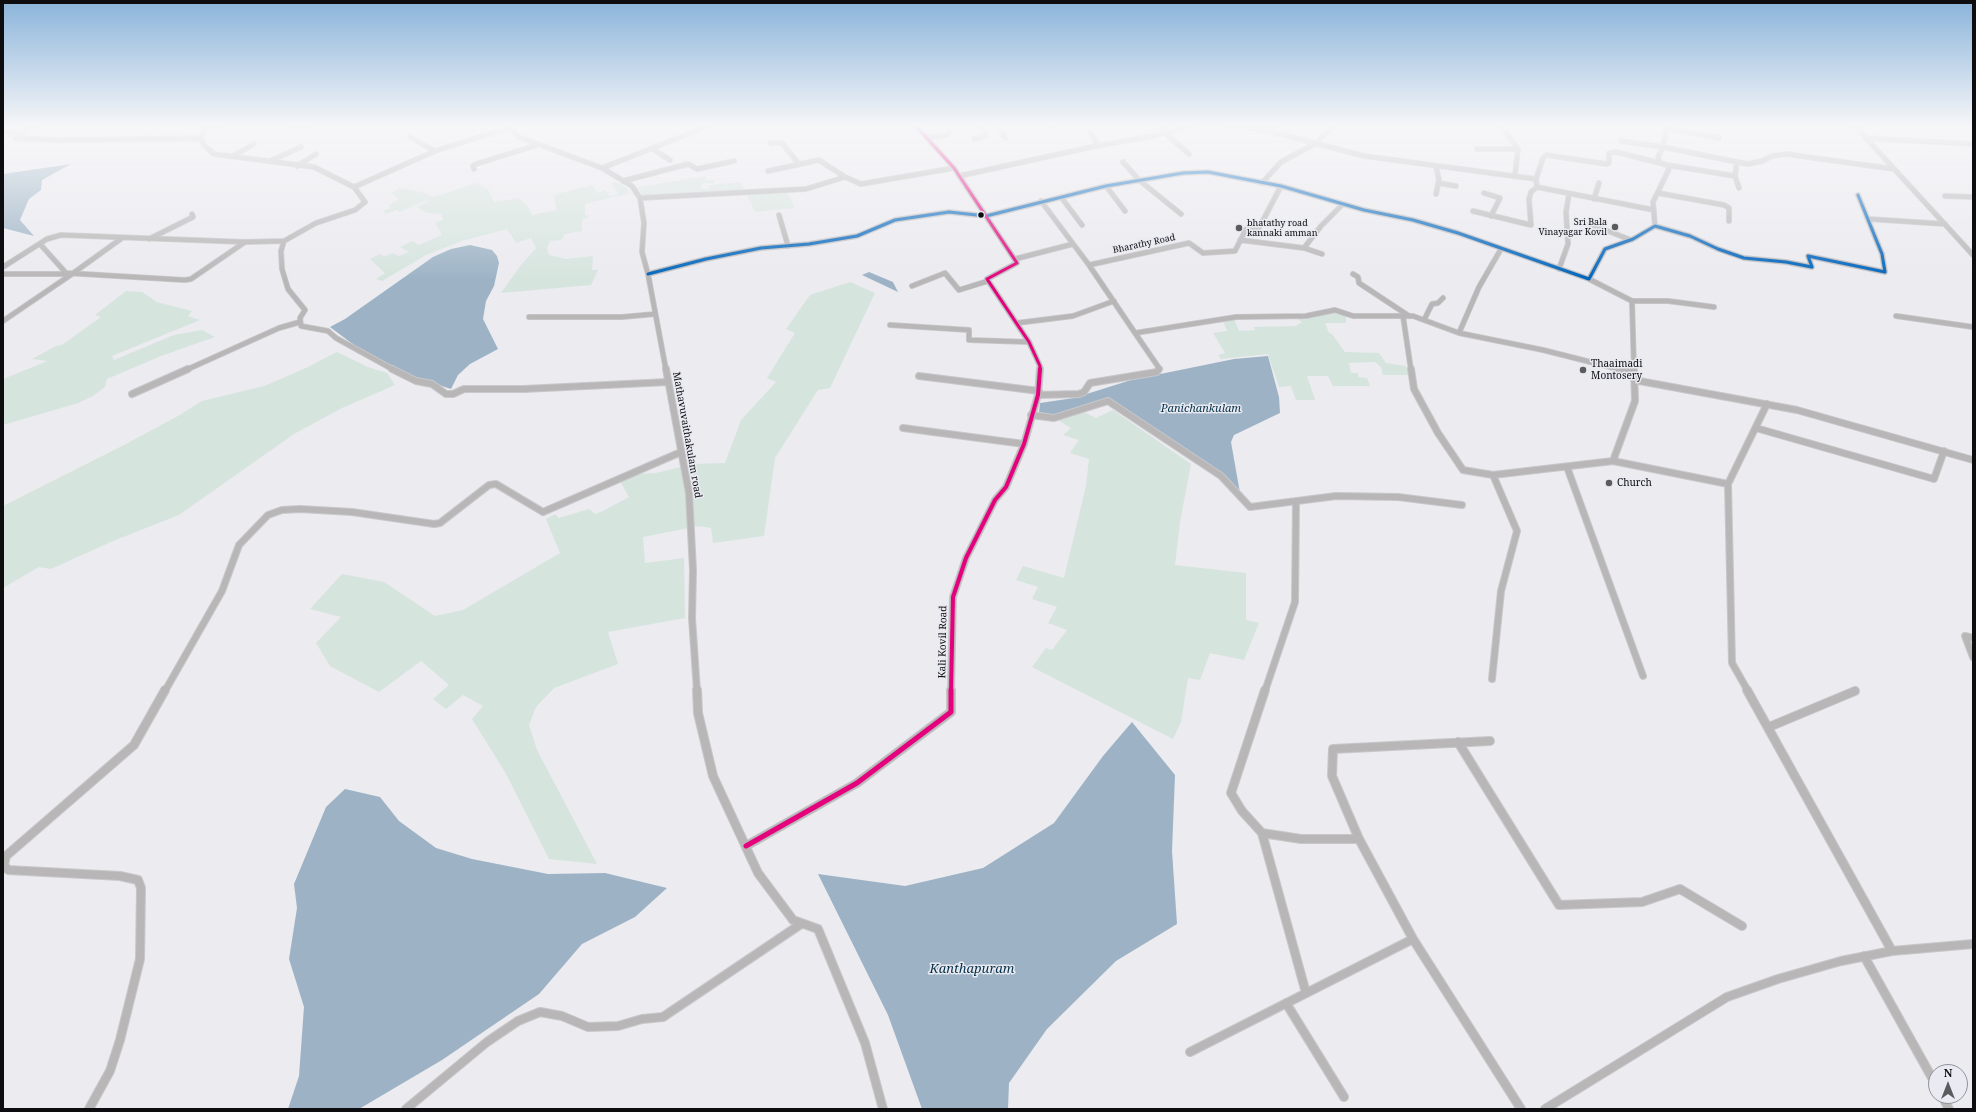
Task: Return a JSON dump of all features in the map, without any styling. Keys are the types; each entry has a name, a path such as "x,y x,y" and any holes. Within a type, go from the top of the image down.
{"street":[{"path":"3,267 40,244 60,235 245,242 284,241 316,223 355,210 365,202 354,187 334,177"},
{"path":"354,187 377,177"},
{"path":"616,177 632,186 640,198 730,192 748,194 806,189 845,177 861,184 902,177"},
{"path":"623,181 639,177"},
{"path":"912,286 945,274 959,290 988,281 987,280 1017,263 960,177"},
{"path":"1136,177 1181,214"},
{"path":"648,274 753,250 857,236 894,220 948,212 986,216 1041,201 1106,186 1159,177"},
{"path":"1238,177 1281,186 1343,204 1458,233 1559,269 1589,278 1632,301 1668,301 1714,307"},
{"path":"1262,183 1268,177"},
{"path":"1436,194 1437,177"},
{"path":"1522,177 1536,179 1537,187"},
{"path":"1655,226 1653,202 1665,177"},
{"path":"1735,177 1739,188"},
{"path":"1901,177 1973,255"},
{"path":"1438,183 1456,186"},
{"path":"1594,199 1599,183"},
{"path":"1106,186 1125,211"},
{"name":"Bharathy Road","path":"1089,265 1189,243 1203,253 1235,250 1246,229 1259,228 1281,186"},
{"path":"1537,187 1654,210"},
{"path":"1473,211 1530,226 1532,224 1529,199 1531,192 1537,187"},
{"path":"1484,193 1500,198 1491,216"},
{"path":"1658,193 1728,207 1728,221"},
{"path":"1559,269 1566,254 1568,244 1566,212 1569,194"},
{"path":"1589,278 1605,249 1631,240 1655,226 1690,236 1718,249 1744,258 1786,262 1812,267 1808,256 1885,272 1882,254 1858,195"},
{"path":"1945,196 1973,197"},
{"path":"1061,197 1082,225"},
{"name":"Mathavuvaithakulam road","path":"640,198 643,209 644,223 642,252 648,274 689,493 693,570 692,618 698,713 713,776 758,873 793,920 818,929 865,1042 883,1109"},
{"path":"919,376 1053,396 1079,394 1084,392 1090,383 1158,372 1159,368 1134,333 1114,301 1041,201"},
{"path":"1304,248 1321,226 1343,204"},
{"path":"148,239 193,218 192,214"},
{"path":"779,215 788,246"},
{"path":"1869,219 1945,224"},
{"path":"1590,224 1631,240"},
{"path":"3,321 122,238"},
{"path":"1240,240 1304,248 1322,254"},
{"path":"284,241 281,250 282,269 288,289 305,310 300,318 301,326 328,331 336,338 384,365 416,381 432,384 446,394 452,394 464,389 540,388 668,382"},
{"path":"3,274 72,274 161,280 191,279 245,242"},
{"path":"40,244 66,273 72,274"},
{"path":"1015,259 1073,244"},
{"path":"1964,245 1973,246"},
{"path":"1459,332 1479,287 1501,249"},
{"path":"1353,274 1358,277 1359,283 1364,287 1410,316"},
{"name":"Kali Kovil Road","path":"746,846 857,783 951,712 953,598 966,558 995,500 1006,487 1024,444 1038,393 1041,370 1017,323 988,281"},
{"path":"1424,320 1432,304 1438,303 1443,298"},
{"path":"1017,323 1052,320 1073,316 1114,301"},
{"path":"1613,461 1635,401 1632,301"},
{"path":"1134,333 1236,317 1306,316 1335,310 1353,316 1410,316 1459,332 1543,350 1634,373"},
{"path":"529,317 622,317 655,314"},
{"path":"1403,316 1414,389 1438,433 1463,470 1493,475 1613,461 1728,484"},
{"path":"1896,316 1973,327"},
{"path":"132,394 279,328 300,322"},
{"path":"890,325 969,330 969,340 1028,342"},
{"path":"1634,380 1797,410 1973,460"},
{"path":"1032,415 1054,418 1108,401 1221,476 1250,507 1336,496 1390,497 1462,505"},
{"path":"1767,404 1728,484 1732,663 1769,727 1892,951"},
{"path":"903,428 1024,444"},
{"path":"1756,428 1912,474 1934,479 1944,451"},
{"path":"89,1109 110,1071 120,1040 140,959 141,888 138,880 120,876 8,870 4,865 6,856 134,745 222,591 239,545 268,516 282,510 300,509 352,512 434,524 440,523 489,485 496,484 543,512 681,452"},
{"path":"1568,467 1643,676"},
{"path":"1492,679 1501,590 1517,531 1493,475"},
{"path":"1296,501 1295,602 1231,793 1242,811 1262,833 1306,993"},
{"path":"1973,638 1964,636 1973,657"},
{"path":"1769,727 1855,691"},
{"path":"1490,741 1333,749 1332,776 1359,839 1413,939 1521,1109"},
{"path":"1458,742 1559,905 1642,902 1680,889 1742,926"},
{"path":"1262,833 1301,839 1359,839"},
{"path":"406,1109 487,1042 518,1021 540,1012 562,1016 588,1027 618,1026 642,1019 663,1017 801,924"},
{"path":"1190,1052 1413,939"},
{"path":"1545,1109 1727,997 1778,979 1864,956 1892,951 1973,944"},
{"path":"1864,956 1928,1072"},
{"path":"1286,1003 1344,1097"}],"shaded area":[{"path":"705,177 706,180 714,180 714,183 702,184 700,189 708,189 709,185 740,182 745,190 643,196 638,187"},
{"path":"616,182 623,185 631,193 585,204 585,214 589,217 582,220 582,231 565,234 561,240 550,241 547,248 549,255 566,259 593,256 592,270 598,270 591,285 501,293 521,265 536,248 531,238 516,243 507,229 465,240 426,255 382,281 376,279 385,273 370,259 380,254 384,257 392,253 399,256 409,252 400,247 412,241 419,245 442,235 435,222 443,220 441,214 426,213 417,207 428,202 427,200 399,212 396,210 386,214 383,211 391,208 388,206 399,199 391,193 399,188 422,192 434,197 476,183 488,189 494,202 519,198 528,206 532,215 557,210 553,195 592,185 598,193 606,190 610,196 618,194 611,183"},
{"path":"787,192 795,208 755,212 747,195"},
{"path":"850,282 875,293 830,388 818,390 775,458 764,536 713,543 711,528 699,526 643,537 645,563 684,558 685,618 608,632 618,664 554,688 536,707 529,725 537,750 597,864 549,859 505,772 472,719 483,706 463,695 446,709 433,699 449,685 421,661 379,692 330,666 316,643 341,617 310,609 342,574 384,582 435,616 463,610 560,553 546,519 555,514 559,518 589,509 595,514 603,511 629,497 620,481 638,474 656,473 693,464 725,463 741,420 776,382 767,378 795,333 786,329 810,295"},
{"path":"126,291 142,292 157,302 192,311 188,316 200,320 112,356 114,360 174,335 202,330 215,337 161,356 107,379 105,387 93,396 78,403 3,425 3,379 48,361 32,359 56,346 62,345 101,317 95,315"},
{"path":"1335,311 1346,315 1346,323 1325,323 1329,333 1332,334 1345,352 1379,353 1386,363 1406,366 1409,375 1383,375 1381,367 1375,362 1349,363 1351,373 1358,373 1358,377 1367,378 1370,386 1333,386 1328,376 1307,376 1315,400 1296,400 1291,386 1279,387 1268,354 1221,359 1218,355 1225,353 1213,333 1227,331 1223,321 1234,319 1239,331 1255,330 1253,327 1296,326 1302,322 1297,319"},
{"path":"337,352 368,367 387,373 395,385 342,408 294,434 179,515 113,541 51,569 39,567 3,588 3,506 126,444 178,416 202,401 264,386 306,368"},
{"path":"1113,410 1191,464 1180,522 1175,565 1246,573 1246,620 1259,623 1244,660 1210,653 1200,680 1188,678 1181,722 1173,739 1032,667 1046,648 1052,650 1067,630 1048,623 1057,607 1032,599 1038,587 1016,580 1023,566 1064,578 1086,486 1089,459 1070,453 1079,440 1063,435 1071,428 1058,420 1084,412 1096,418"}],"water":[{"path":"3,177 48,177 42,180 41,190 29,199 20,220 34,236 3,228"},
{"path":"470,245 492,250 497,256 499,263 494,286 486,301 483,319 498,349 470,364 458,375 451,389 415,377 385,362 354,345 330,327 345,319 433,257 451,249"},
{"path":"869,272 893,282 898,292 862,275"},
{"name":"Panichankulam","path":"1268,356 1279,397 1280,413 1234,435 1231,442 1240,493 1222,473 1111,399 1052,415 1039,412 1040,403 1074,398 1131,380 1234,359"},
{"name":"Kanthapuram","path":"1132,722 1175,775 1172,851 1177,924 1116,961 1047,1029 1009,1083 1008,1109 922,1109 888,1015 818,874 905,886 983,868 1054,823 1103,756"},
{"path":"345,789 380,797 399,821 436,848 472,859 548,874 605,873 667,888 635,917 582,944 539,994 442,1060 359,1109 288,1109 299,1076 304,1007 289,959 297,908 294,884 326,807"}],"transit line":[{"path":"746,846 857,783 951,712 953,597 966,558 995,500 1006,487 1024,444 1038,395 1040,366 1029,342 987,279 1017,263 960,177"},
{"path":"648,274 706,259 761,248 809,244 857,236 895,220 949,212 986,216 1106,186 1160,177"},
{"path":"1234,177 1281,186 1364,210 1413,220 1458,233 1589,279 1605,249 1633,239 1655,226 1690,236 1718,249 1744,258 1786,262 1812,267 1808,256 1885,272 1882,254 1858,195"}],"place":[{"name":"Sri Bala Vinayagar Kovil","path":"1615,227"},
{"name":"bhatathy road kannaki amman","path":"1239,228"},
{"name":"Thaaimadi Montosery","path":"1583,370"},
{"name":"Church","path":"1609,483"}]}
